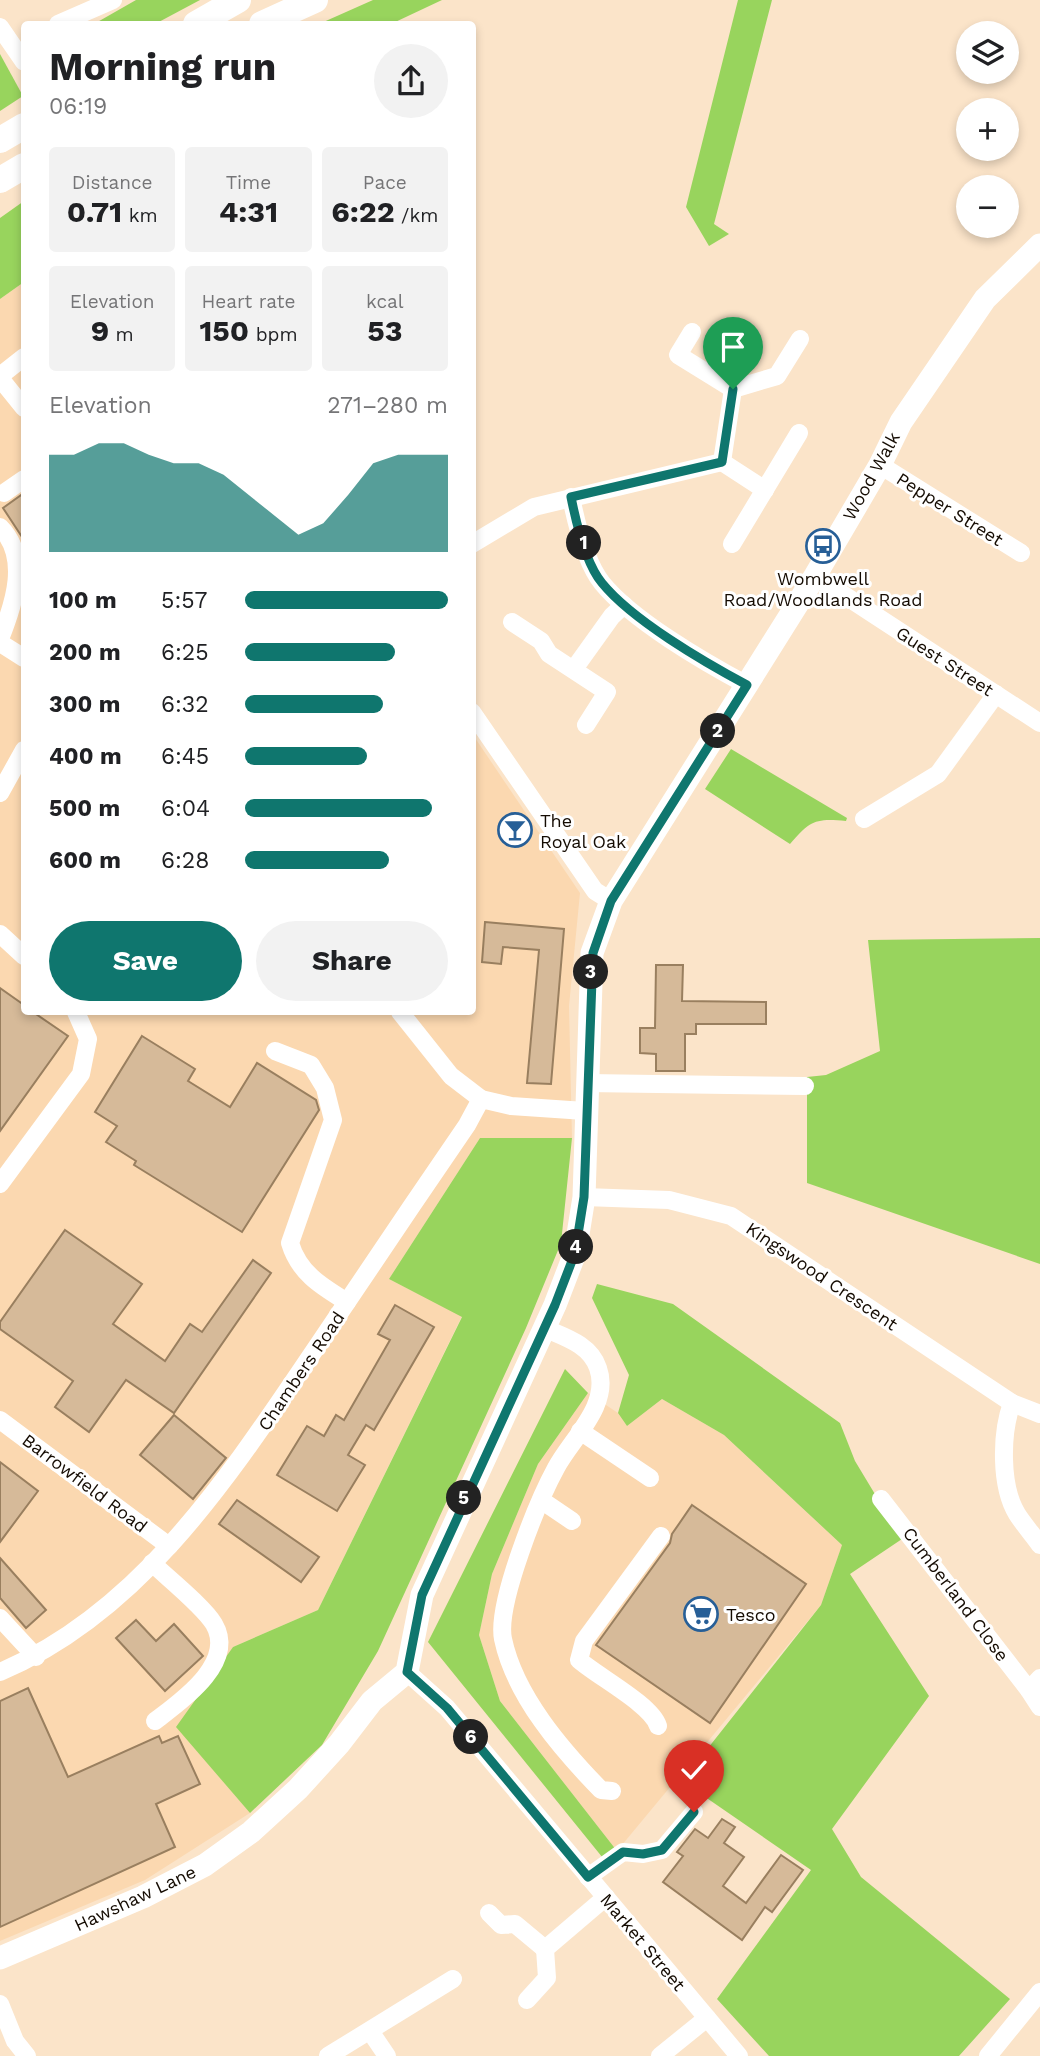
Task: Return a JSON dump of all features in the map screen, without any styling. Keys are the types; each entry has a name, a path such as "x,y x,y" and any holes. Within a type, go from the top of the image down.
{"highway":[{"path":"201,21 238,0"},
{"path":"269,21 315,0"},
{"path":"0,140 21,128"},
{"path":"0,180 21,168"}],"main road":[{"name":"Wood Walk","path":"407,1672 422,1595 544,1328 575,1253 584,1197 586,1083 593,953 611,901 815,576 880,466 901,422 985,299 1040,245"},
{"name":"Hawshaw Lane","path":"0,1958 143,1897 205,1865 251,1832 298,1789 339,1744 372,1701 407,1672"}],"street":[{"path":"65,21 113,0"},
{"path":"0,27 21,53"},
{"path":"692,332 678,355 733,389 777,376 800,339"},
{"path":"21,360 0,377 21,404"},
{"path":"722,462 733,389"},
{"path":"732,544 799,433"},
{"path":"476,542 534,507 722,462 765,490"},
{"name":"Pepper Street","path":"880,466 1021,553"},
{"path":"4,492 21,481"},
{"path":"571,497 577,527 600,581 624,605 747,685"},
{"path":"0,527 10,537 14,547 18,573 10,615 0,641 21,656"},
{"name":"Guest Street","path":"815,576 1039,721"},
{"path":"574,669 612,616 624,605"},
{"path":"512,622 541,641 549,654 607,692 586,725"},
{"path":"864,819 938,774 996,694"},
{"path":"476,718 595,891 611,901"},
{"path":"0,793 21,755"},
{"path":"0,934 21,953"},
{"path":"0,1184 80,1074 88,1040 77,1015"},
{"path":"402,1015 452,1076 481,1099 511,1106 585,1111"},
{"path":"275,1051 311,1065 324,1088 333,1120 290,1243 303,1269 314,1281 347,1302"},
{"path":"586,1083 805,1086"},
{"name":"Chambers Road","path":"0,1672 36,1657 101,1612 169,1546 230,1475 467,1125 481,1099"},
{"name":"Kingswood Crescent","path":"584,1197 668,1200 731,1216 1012,1403 1040,1414"},
{"path":"544,1328 577,1342 598,1368 599,1391 591,1416 556,1466 541,1500 508,1593 502,1618 503,1638 525,1690 561,1744 601,1790 612,1791"},
{"path":"1012,1403 1005,1451 1008,1488 1016,1512 1040,1545"},
{"name":"Barrowfield Road","path":"0,1420 169,1546"},
{"path":"580,1431 650,1478"},
{"name":"Cumberland Close","path":"881,1499 1035,1684 1040,1707"},
{"path":"541,1500 572,1521"},
{"path":"658,1726 656,1719 579,1660 584,1642 661,1536"},
{"path":"152,1563 214,1623 219,1651 211,1668 186,1698 155,1721"},
{"path":"0,1618 36,1657"},
{"name":"Market Street","path":"407,1672 447,1708 739,2056"},
{"path":"588,1877 623,1852 643,1854 662,1850 694,1812"},
{"path":"545,1949 606,1897"},
{"path":"489,1913 501,1925 515,1924 545,1949 547,1978 527,2000"},
{"path":"328,2056 453,1979"},
{"path":"988,2056 1040,1992"},
{"path":"0,2004 15,2041 27,2056"},
{"path":"660,2056 707,2018"},
{"path":"370,2031 387,2056"}],"shaded area":[{"path":"21,284 21,1015 476,1015 476,739 580,893 569,1006 572,1138 480,1138 389,1279 462,1316 318,1610 233,1647 177,1727 250,1813 145,1880 0,1941 0,299"},
{"path":"588,1393 618,1413 627,1426 662,1399 724,1435 842,1545 821,1605 617,1851 500,1701 479,1635 492,1574 538,1464"}],"green space":[{"path":"136,0 200,0 161,21 99,21"},
{"path":"373,0 442,0 397,21 326,21"},
{"path":"738,0 772,0 714,224 729,234 709,246 686,207"},
{"path":"0,54 21,92 21,97 0,111"},
{"path":"21,203 21,284 0,299 0,218"},
{"path":"731,749 847,818 846,821 827,820 814,823 790,844 705,789"},
{"path":"1040,938 1040,1264 807,1183 807,1077 826,1075 880,1051 868,940"},
{"path":"480,1138 572,1138 561,1243 526,1328 378,1651 322,1745 250,1813 176,1727 233,1647 318,1610 462,1317 389,1279"},
{"path":"597,1284 673,1304 840,1423 855,1461 902,1539 850,1574 929,1696 832,1829 861,1877 1010,1999 959,2056 769,2056 717,1999 811,1870 682,1781 821,1605 842,1545 724,1435 662,1399 627,1426 618,1413 629,1375 592,1298"},
{"path":"565,1369 588,1393 538,1464 492,1574 479,1635 500,1701 617,1851 611,1868 428,1642"}],"building":[{"path":"21,495 21,535 3,508"},
{"path":"485,922 564,929 551,1084 527,1083 539,950 503,947 501,964 482,962"},
{"path":"656,965 683,965 682,1001 766,1002 766,1024 696,1024 696,1034 685,1034 685,1071 656,1071 656,1054 640,1053 640,1028 655,1028"},
{"path":"0,988 21,1003 21,1015 37,1015 68,1036 0,1131"},
{"path":"142,1036 195,1069 188,1081 230,1107 257,1063 316,1100 319,1110 242,1232 134,1165 136,1161 106,1142 117,1126 95,1112"},
{"path":"65,1230 142,1284 113,1324 165,1361 190,1324 202,1332 253,1260 271,1273 174,1413 126,1380 89,1432 55,1407 73,1381 0,1329 0,1322"},
{"path":"395,1305 434,1327 374,1430 366,1425 348,1455 365,1465 337,1511 277,1475 307,1426 324,1436 336,1415 344,1420 390,1340 378,1334"},
{"path":"174,1415 226,1458 193,1499 140,1455"},
{"path":"0,1462 38,1491 0,1542"},
{"path":"237,1500 319,1557 301,1582 219,1524"},
{"name":"Tesco","path":"692,1505 806,1584 710,1723 596,1645 670,1543 672,1534"},
{"path":"0,1558 46,1610 26,1628 0,1598"},
{"path":"136,1620 156,1641 174,1624 203,1656 165,1691 116,1638"},
{"path":"28,1688 68,1777 159,1736 162,1743 178,1736 200,1784 156,1804 175,1847 0,1927 0,1701"},
{"path":"722,1819 735,1827 724,1843 744,1857 723,1886 746,1903 781,1855 803,1870 772,1912 765,1907 742,1940 663,1882 683,1856 677,1852 695,1829 708,1838"}],"place":[{"name":"Wombwell Road/Woodlands Road","path":"823,546"},
{"name":"The Royal Oak","path":"515,830"},
{"name":"Tesco","path":"701,1614"}],"route":[{"path":"694,1812 669,1845 662,1850 643,1854 623,1852 588,1877 447,1708 427,1687 407,1672 422,1595 461,1504 555,1305 575,1253 584,1197 586,1083 593,953 611,901 747,685 624,605 600,581 577,527 571,497 722,462 733,389"}]}
